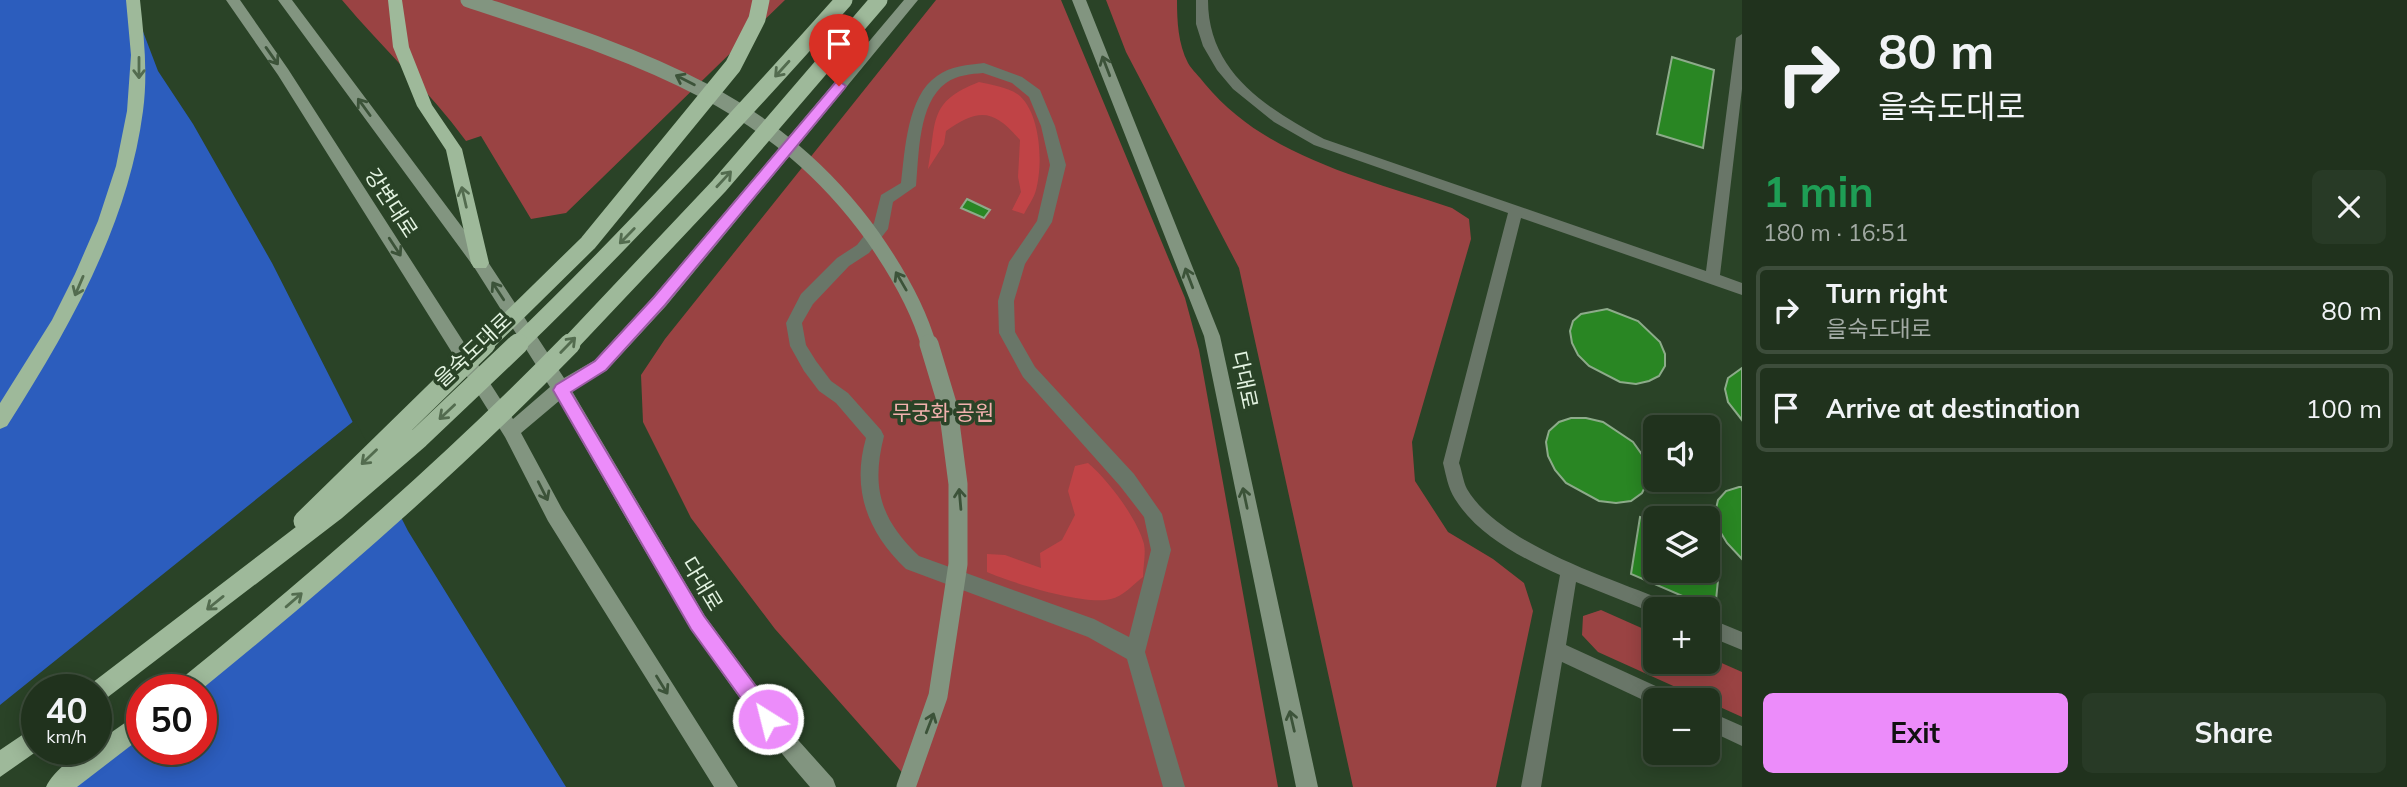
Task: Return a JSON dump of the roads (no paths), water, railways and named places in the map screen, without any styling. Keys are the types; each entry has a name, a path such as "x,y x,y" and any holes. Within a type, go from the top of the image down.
{"highway":[{"path":"0,420 67,313 106,220 120,176 131,133 139,80 138,24 133,0"},
{"path":"395,0 401,47 425,106 454,149 480,263"},
{"path":"244,579 588,243 733,66 757,19 761,0"},
{"name":"을숙도대로","path":"112,681 334,511 419,438 526,338 729,129 844,0"},
{"path":"204,674 249,639 429,483 523,391 759,141 879,0"},
{"path":"58,787 126,734"},
{"path":"0,765 21,749"}],"main road":[{"name":"강변대로","path":"233,0 283,72 511,431"},
{"name":"강변대로","path":"285,0 480,263 561,390"},
{"path":"468,0 657,65 725,100 808,161 866,226 904,284 931,344 944,384 954,428 961,512 956,603 935,711 906,787"},
{"path":"727,787 555,515 511,431 561,390 601,365 660,301 911,0"},
{"name":"다대로","path":"1079,0 1212,336 1307,787"},
{"name":"다대로","path":"561,390 698,622 782,738 825,787"}],"street":[{"path":"1135,652 1094,629 913,563 894,547 880,522 871,491 868,464 875,436 842,398 825,386 798,346 794,323 807,299 843,262 863,249 882,225 886,199 908,186 914,135 923,104 940,80 959,71 985,68 1017,80 1035,94 1048,126 1058,165 1052,196 1044,222 1017,262 1006,301 1007,333 1029,372 1127,480 1153,514 1161,550 1135,652 1174,787"}],"lane":[{"path":"1202,0 1204,29 1216,60 1251,99 1287,126 1319,142 1742,289"},
{"path":"1712,279 1742,38"},
{"path":"1516,210 1451,463 1460,494 1479,517 1520,548 1643,600"},
{"path":"1531,787 1570,569"},
{"path":"1720,632 1742,641"},
{"path":"1556,650 1643,690"},
{"path":"1720,726 1742,736"}],"water":[{"path":"0,0 131,0 158,71 193,124 272,263 408,531 566,787 0,787"}],"park label":[{"name":"무궁화 공원","path":"943,413"}]}
